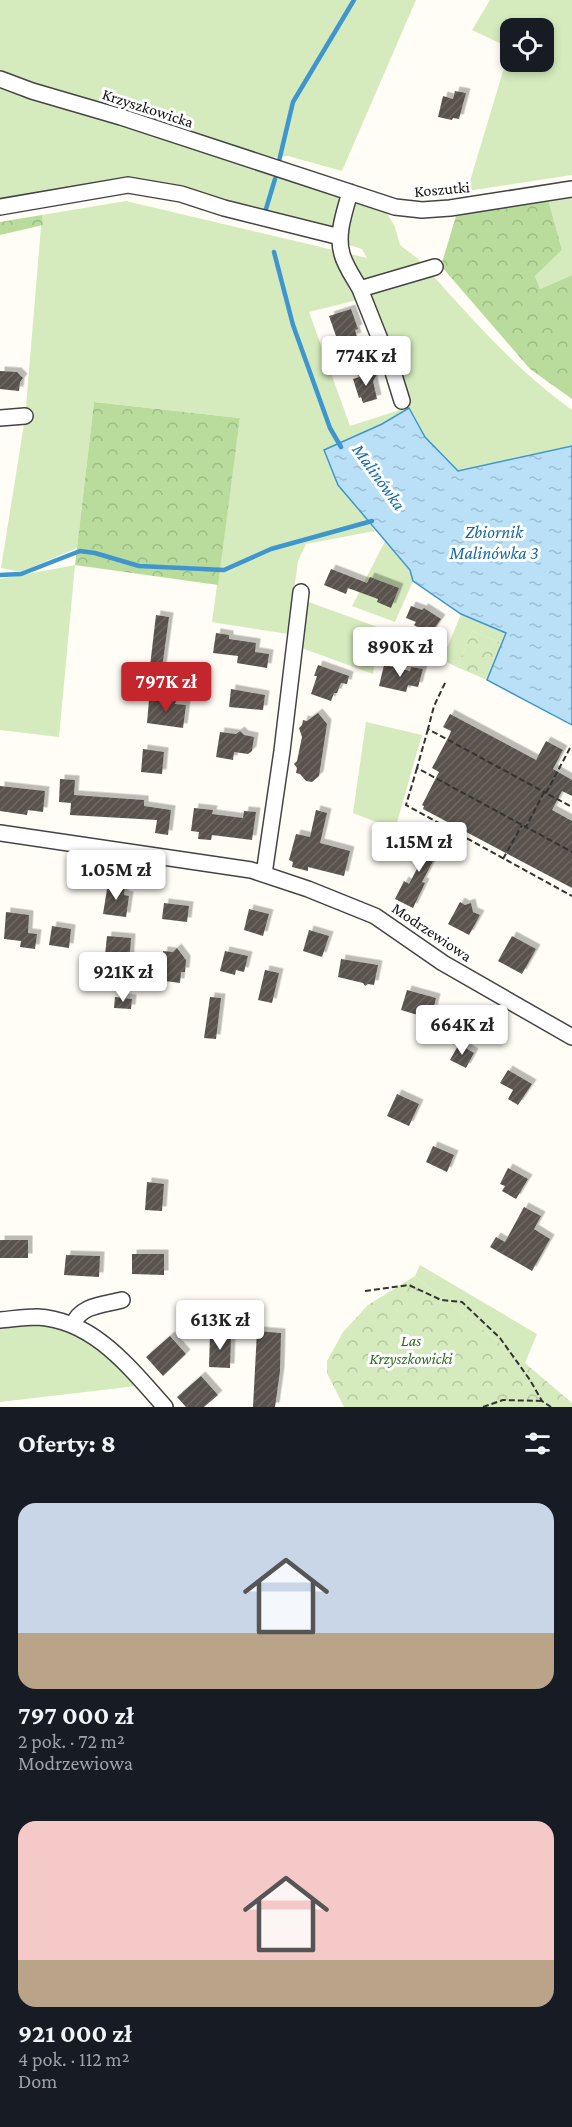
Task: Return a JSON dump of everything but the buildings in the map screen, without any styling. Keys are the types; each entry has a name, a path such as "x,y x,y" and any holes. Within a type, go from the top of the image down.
{"street":[{"name":"Krzyszkowicka","path":"0,79 285,170"},
{"name":"Koszutki","path":"285,170 395,207 422,210 450,208 572,189"},
{"path":"0,207 128,185 181,194 341,245"},
{"path":"350,192 341,245 393,372 402,401"},
{"path":"360,289 435,267"},
{"path":"0,418 25,417"},
{"path":"264,874 282,752 301,592"},
{"name":"Modrzewiowa","path":"0,833 173,857 264,874 308,889 375,916 442,963 572,1037"},
{"path":"73,1325 76,1317 85,1309 122,1300"},
{"path":"0,1320 38,1317 73,1325 91,1335 120,1357 165,1407"}],"path":[{"path":"445,683 438,696 406,806 572,896"},
{"path":"428,729 572,807"},
{"path":"526,827 570,748"},
{"path":"417,768 572,852"},
{"path":"503,859 522,825"},
{"path":"365,1291 409,1285 441,1300 462,1302 500,1338 542,1401 550,1407"},
{"path":"483,1407 503,1400 542,1401"}],"green space":[{"path":"0,0 416,0 342,171 288,156 269,158 0,73"},
{"path":"490,0 572,0 572,175 467,191 503,72 554,72 554,18 500,18 500,43 472,30"},
{"path":"0,84 339,193 340,204 333,233 156,185 0,202"},
{"path":"572,195 572,275 540,289 535,276 562,250 548,199"},
{"path":"548,199 562,250 535,276 540,289 572,275 572,399 530,369 441,266 456,216"},
{"path":"358,200 385,210 395,227 400,245 417,258 509,357 572,410 572,446 458,471 425,437 409,408 382,424 361,512 375,531 306,544 298,561 288,634 212,622 240,418 94,402 77,548 21,572 1,568 25,418 42,215 126,201 367,258 362,249 349,245 348,221","holes":["369,297 409,407 350,426 309,312"]},
{"path":"42,215 43,225 0,235 0,222"},
{"path":"94,402 240,418 218,585 75,565"},
{"path":"385,541 411,570 413,581 395,622 352,606"},
{"path":"75,565 59,737 0,730 0,579"},
{"path":"306,601 380,628 373,674 299,647"},
{"path":"461,614 506,633 502,643 472,631 457,667 442,660"},
{"path":"472,631 502,643 487,680 457,667"},
{"path":"366,722 422,735 395,829 353,813"},
{"path":"420,1265 537,1334 525,1363 415,1276"},
{"name":"Las Krzyszkowicki","path":"415,1276 525,1363 572,1403 572,1407 344,1407 327,1373 327,1361 343,1332 368,1305"},
{"path":"78,1313 145,1385 0,1402 0,1323"}],"water":[{"name":"Zbiornik Malinówka 3","path":"409,408 425,437 458,471 572,446 572,725 487,680 506,633 461,614 413,581 410,570 338,485 324,450 382,424"}],"waterway":[{"name":"Malinówka","path":"279,161 293,102 354,0"},
{"name":"Malinówka","path":"266,209 275,179"},
{"name":"Malinówka","path":"274,252 293,325 330,428 341,447"},
{"path":"0,575 21,574 80,551 139,566 224,570 271,549 372,521"}]}
